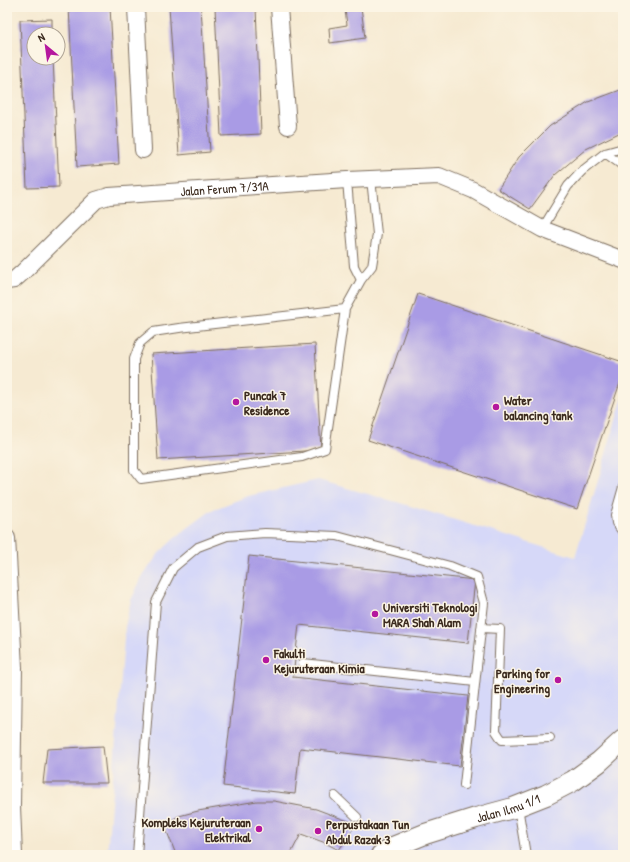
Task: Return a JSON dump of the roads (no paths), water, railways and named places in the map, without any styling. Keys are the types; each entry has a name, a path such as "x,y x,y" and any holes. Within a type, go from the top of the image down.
{"street":[{"path":"136,7 143,150"},
{"path":"279,7 288,126"},
{"name":"Jalan Ferum 7/31A","path":"7,281 14,280 24,272 96,200 109,196 347,180 439,176 473,190 542,229 623,260"},
{"path":"7,538 10,668 10,806 14,855"},
{"name":"Jalan Ilmu 1/1","path":"381,855 393,847 425,834 518,806 546,795 573,781 599,762 623,740"}],"lane":[{"path":"542,229 568,186 582,171 605,153 623,148"},
{"path":"605,153 623,166"},
{"path":"346,309 153,332 140,343 134,359 134,470 141,479 302,457 325,449 346,309 361,280 372,266 377,234 371,179"},
{"path":"347,180 354,266 361,280"},
{"path":"623,487 615,515 616,523 623,532"},
{"path":"137,855 156,602 173,568 198,547 228,536 265,533 337,536 450,566 477,577 484,603 464,786"},
{"path":"481,628 500,629 496,731 502,740 550,738"},
{"path":"303,663 475,682"},
{"path":"335,796 358,817"},
{"path":"518,806 526,855"}],"place":[{"name":"Puncak 7 Residence","path":"236,402"},
{"name":"Water balancing tank","path":"496,407"},
{"name":"Universiti Teknologi MARA Shah Alam","path":"375,614"},
{"name":"Fakulti Kejuruteraan Kimia","path":"266,660"},
{"name":"Parking for Engineering","path":"558,680"},
{"name":"Kompleks Kejuruteraan Elektrikal","path":"259,829"},
{"name":"Perpustakaan Tun Abdul Razak 3","path":"318,831"}]}
